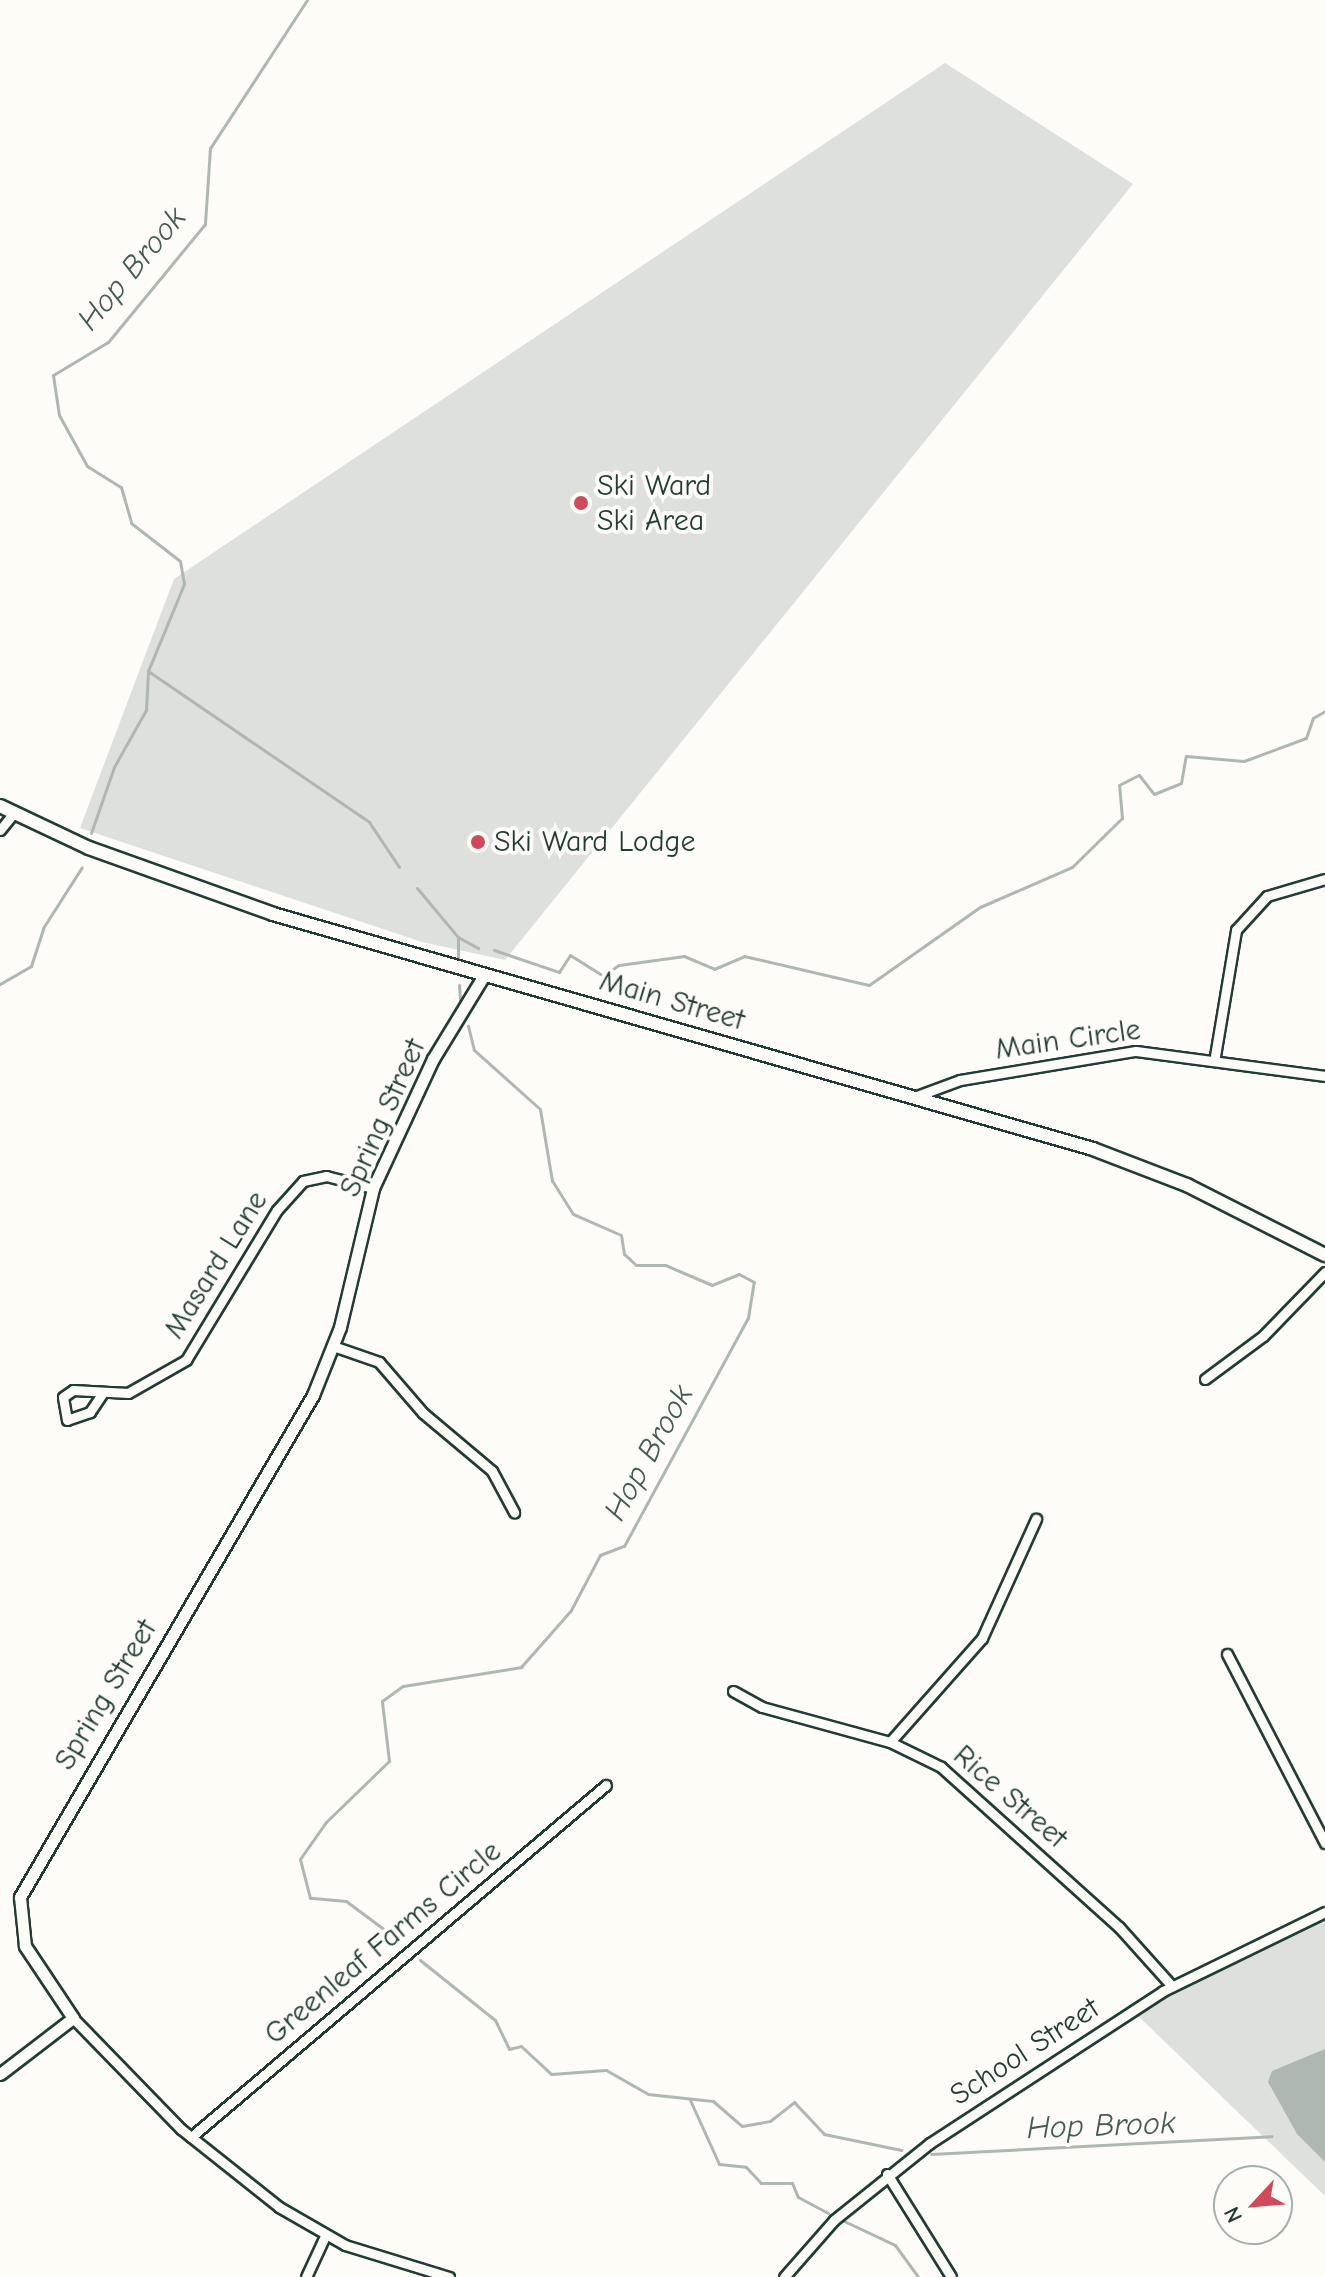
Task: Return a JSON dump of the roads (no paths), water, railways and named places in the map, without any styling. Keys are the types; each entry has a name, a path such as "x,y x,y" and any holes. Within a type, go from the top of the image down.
{"main road":[{"name":"Main Street","path":"0,806 212,894 1093,1149 1187,1185 1325,1255"}],"street":[{"path":"0,830 14,813"},
{"path":"1215,1056 1236,930 1267,896 1325,879"},
{"name":"Spring Street","path":"449,2277 325,2236 191,2137 73,2018 25,1946 20,1897 313,1395 333,1346 373,1188 433,1059 484,975"},
{"name":"Main Circle","path":"914,1097 960,1080 1136,1051 1215,1056 1325,1076"},
{"name":"Masard Lane","path":"102,1394 154,1383 190,1355 277,1210 303,1181 326,1176 373,1188"},
{"path":"1205,1379 1263,1336 1325,1272"},
{"path":"333,1346 379,1362 423,1413 492,1471 514,1512"},
{"path":"890,1742 982,1638 1036,1519"},
{"path":"1227,1654 1325,1843"},
{"name":"Rice Street","path":"733,1691 762,1707 890,1742 954,1777 1119,1927 1172,1986"},
{"name":"Greenleaf Farms Circle","path":"191,2137 606,1785"},
{"name":"School Street","path":"784,2277 887,2174 1172,1986 1325,1912"},
{"path":"0,2074 73,2018"},
{"path":"887,2174 951,2277"},
{"path":"306,2277 325,2236"}],"waterway":[{"name":"Hop Brook","path":"307,0 210,148 205,224 108,342 53,375 59,415 87,466 121,487 131,523 180,561 184,584 148,671 369,822 399,867"},
{"path":"91,833 114,767 146,710 148,673"},
{"path":"494,950 559,972 570,955 603,976 619,965 684,956 714,969 744,956 869,985 980,907 1072,867 1122,818 1119,785 1139,775 1154,794 1181,783 1186,756 1244,761 1306,738 1313,718 1325,711"},
{"path":"0,984 31,966 43,928 82,867"},
{"name":"Hop Brook","path":"417,888 458,937 458,957"},
{"path":"458,937 478,948"},
{"name":"Hop Brook","path":"459,985 460,1001"},
{"name":"Hop Brook","path":"397,1939 346,1901 310,1898 300,1859 326,1822 389,1761 382,1701 403,1686 521,1667 571,1610 600,1555 624,1546 748,1318 754,1282 739,1274 712,1285 665,1265 636,1265 624,1254 621,1235 573,1214 552,1181 540,1109 474,1050 468,1026"},
{"name":"Hop Brook","path":"420,1960 495,2020 509,2049 521,2046 551,2074 606,2070 648,2094 713,2101 742,2126 770,2121 794,2102 824,2134 901,2150"},
{"path":"690,2100 719,2164 746,2167 761,2183 792,2183 798,2197 828,2213"},
{"name":"Hop Brook","path":"931,2154 1272,2136"},
{"path":"844,2221 895,2245 918,2277"}],"place":[{"name":"Ski Ward Ski Area","path":"581,503"},
{"name":"Ski Ward Lodge","path":"478,842"}]}
